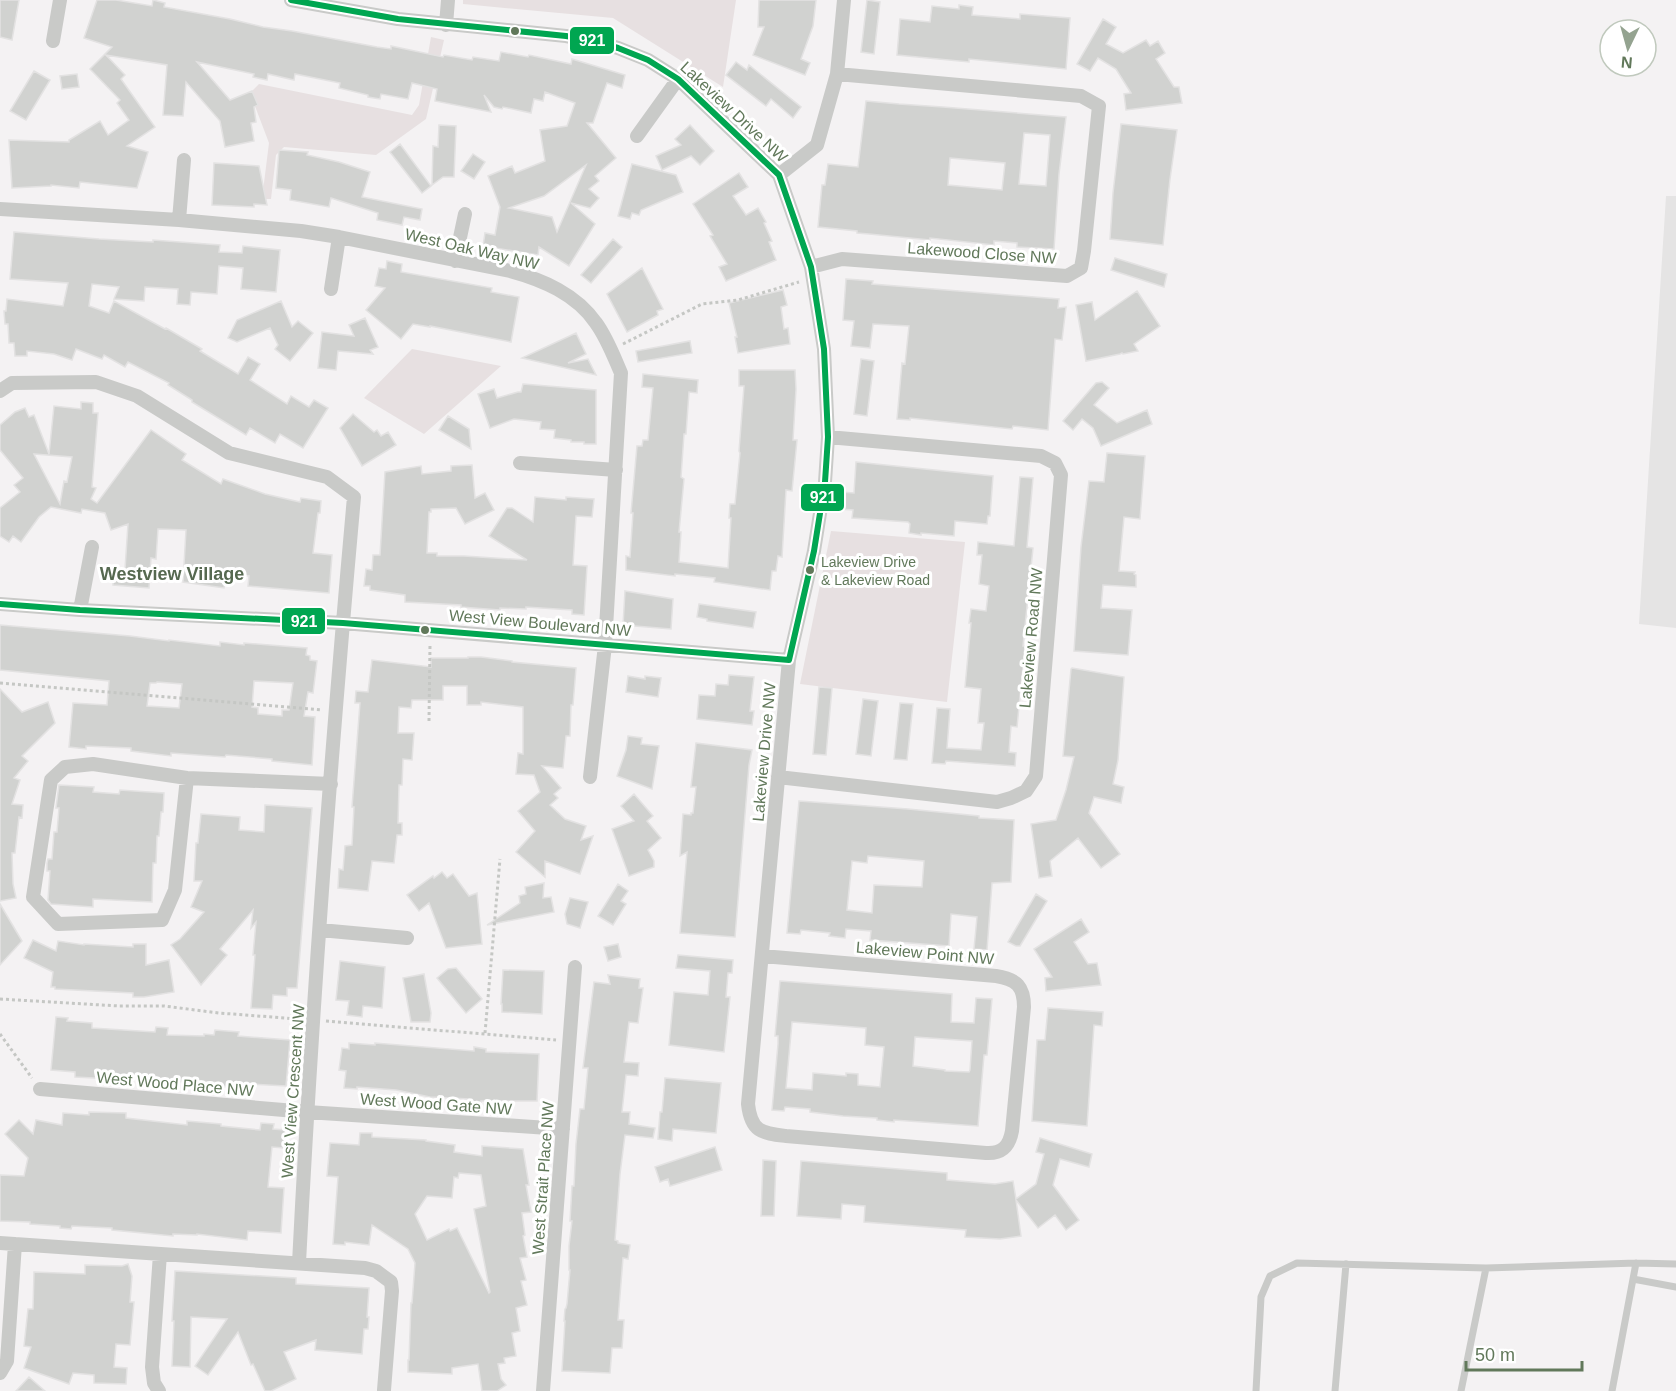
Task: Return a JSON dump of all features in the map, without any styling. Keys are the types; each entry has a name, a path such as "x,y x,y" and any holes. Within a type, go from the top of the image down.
{"street":[{"path":"53,41 60,0"},
{"name":"Lakeview Drive NW","path":"291,0 446,25 534,32 594,41 618,48 648,60 678,79 779,176 811,267 824,349 828,437 825,482 814,551 789,660 748,1104 753,1124"},
{"path":"446,25 448,0"},
{"path":"779,176 817,145 837,74 844,0"},
{"name":"Lakewood Close NW","path":"811,267 842,259 1067,276 1081,268 1084,251 1099,106 1081,96 837,74"},
{"path":"638,136 678,79"},
{"path":"179,220 184,160"},
{"name":"West Oak Way NW","path":"0,208 179,220 301,231 339,237 510,271 534,278 569,296 596,322 621,374 605,645 590,777"},
{"path":"455,261 465,214"},
{"path":"331,289 339,237"},
{"name":"West View Crescent NW","path":"0,391 12,383 96,382 137,396 229,453 327,477 354,497 320,930 299,1263"},
{"name":"Lakeview Road NW","path":"778,777 997,802 1026,791 1036,776 1061,475 1055,463 1041,456 828,437"},
{"path":"520,463 616,470"},
{"path":"80,610 92,547"},
{"name":"West View Boulevard NW","path":"0,604 343,623 789,660"},
{"path":"187,777 175,890 162,920 57,924 33,897 51,780 65,767 93,764 187,777 331,784"},
{"path":"320,930 407,938"},
{"name":"Lakeview Point NW","path":"753,1124 758,1130 766,1133 786,1136 995,1154 1002,1151 1006,1148 1012,1131 1024,1007 1023,992 1018,985 1005,977 762,956"},
{"name":"West Strait Place NW","path":"543,1391 575,967"},
{"name":"West Wood Place NW","path":"40,1089 307,1112"},
{"name":"West Wood Gate NW","path":"307,1112 563,1129"},
{"path":"0,1242 365,1268 376,1271 391,1282 392,1291 384,1390"},
{"path":"0,1373 7,1361 15,1244"},
{"path":"159,1391 154,1383 152,1367 160,1254"}],"lane":[{"path":"1256,1391 1261,1297 1270,1276 1297,1263 1486,1268 1636,1263 1676,1264"},
{"path":"1612,1391 1636,1263"},
{"path":"1335,1391 1346,1264"},
{"path":"1461,1391 1486,1268"},
{"path":"1633,1280 1676,1287"}],"path":[{"path":"611,350 702,304 738,300 800,282 811,267"},
{"path":"429,721 430,631"},
{"path":"0,683 336,711"},
{"path":"485,1033 500,859"},
{"path":"0,999 119,1006 164,1006 219,1013 569,1041"},
{"path":"0,1034 40,1089"}],"shaded area":[{"path":"463,0 736,0 723,87 613,18 463,4"},
{"path":"431,37 444,40 426,119 376,155 284,147 276,155 271,199 262,199 269,143 250,93 259,84 412,115 419,105"},
{"path":"1666,196 1676,196 1676,628 1639,624"},
{"path":"412,349 501,366 424,434 364,398"},
{"path":"831,531 965,542 947,702 800,684"}],"building":[{"path":"0,0 19,0 12,40 0,37"},
{"path":"97,0 116,0 152,6 153,0 165,3 164,7 263,27 377,47 391,49 391,46 443,57 444,55 472,60 473,57 499,61 501,52 571,64 572,59 625,75 622,88 607,83 593,123 587,123 616,158 595,176 599,181 589,189 599,198 590,208 571,203 595,224 569,266 539,247 538,255 483,246 485,233 495,235 500,207 488,176 512,166 515,173 545,161 540,130 567,126 575,103 545,92 543,101 534,99 531,113 494,107 484,95 491,112 435,101 437,89 412,83 408,99 381,94 380,99 339,88 340,83 295,74 294,80 268,74 267,80 253,77 254,74 197,62 230,100 252,91 258,105 254,107 256,122 251,123 254,141 225,147 220,121 186,82 183,116 163,115 167,65 106,55 125,75 121,79 155,127 127,146 148,152 137,188 80,182 79,188 51,185 12,188 9,140 69,142 100,121 108,135 129,120 117,103 120,100 90,69 112,47 84,38","holes":["586,165 557,232 552,217 509,208 544,196"]},
{"path":"759,0 816,0 813,26 801,59 810,63 805,75 753,55 764,27 758,27"},
{"path":"867,0 880,2 874,54 861,52"},
{"path":"959,5 973,7 972,15 1020,19 1020,14 1070,18 1066,69 969,59 969,62 897,55 900,19 930,22 932,6 959,9"},
{"path":"1103,19 1116,27 1106,44 1123,53 1146,40 1150,46 1158,41 1165,53 1156,59 1174,87 1179,87 1182,103 1126,110 1124,94 1131,93 1116,69 1098,58 1090,71 1077,64"},
{"path":"736,62 747,70 749,65 801,107 793,118 771,99 766,106 726,75"},
{"path":"34,71 50,80 26,120 10,111"},
{"path":"77,74 79,87 62,89 60,76"},
{"path":"866,101 1066,117 1059,174 1054,249 1017,247 1017,243 994,241 994,245 930,238 930,240 818,227 822,185 825,185 828,164 858,167","holes":["1024,133 1050,135 1046,186 1019,184","950,158 1005,163 1002,190 948,185"]},
{"path":"1121,124 1177,130 1163,245 1110,239"},
{"path":"439,125 456,126 454,177 443,177 432,185 433,146 438,147"},
{"path":"690,125 714,151 700,165 691,156 662,170 656,156 681,145 675,139"},
{"path":"400,144 431,186 422,193 390,152"},
{"path":"279,150 308,152 307,155 370,172 362,197 422,209 420,220 404,217 402,225 377,220 378,213 331,198 329,207 290,200 291,190 276,188"},
{"path":"473,154 485,162 474,179 461,171"},
{"path":"214,163 259,166 267,205 254,204 254,207 212,205"},
{"path":"632,164 676,175 683,192 641,210 639,215 632,213 630,219 618,216"},
{"path":"739,173 748,187 733,196 746,215 758,208 766,222 764,223 772,241 769,242 776,260 726,281 719,267 727,264 710,236 713,235 693,204"},
{"path":"14,232 220,245 219,252 242,253 243,246 280,250 276,292 241,289 243,268 219,266 217,294 191,292 190,305 177,304 178,289 145,287 144,301 114,299 119,287 92,284 89,306 109,313 114,301 202,349 200,351 238,374 248,357 260,364 250,380 287,404 291,396 309,407 314,400 328,408 303,448 280,434 275,443 250,428 246,435 192,402 168,385 169,383 128,362 125,367 104,355 102,359 76,349 72,360 54,354 27,351 27,356 15,356 14,343 9,343 8,324 5,324 4,311 6,311 7,299 63,306 68,283 10,279"},
{"path":"613,239 622,247 591,283 581,275"},
{"path":"1115,258 1167,274 1164,287 1111,270"},
{"path":"387,261 402,264 401,272 492,288 491,292 519,297 511,342 413,324 401,339 366,310 385,288 375,286 379,268 386,269"},
{"path":"642,268 663,309 657,311 658,315 627,332 607,294"},
{"path":"846,279 873,281 872,284 1059,299 1058,308 1066,307 1062,340 1055,339 1048,430 1013,426 1012,429 910,418 910,420 897,419 902,363 905,364 909,326 873,324 870,348 851,346 854,321 843,320"},
{"path":"783,290 787,305 781,307 784,329 788,328 790,344 738,353 735,337 737,337 729,303"},
{"path":"1137,291 1160,326 1134,344 1138,351 1086,361 1076,305 1092,302 1095,320"},
{"path":"281,301 292,327 298,321 313,333 290,361 275,349 278,345 270,328 237,342 228,338 237,320"},
{"path":"365,318 378,347 370,350 373,354 338,351 336,370 318,368 322,332 354,336 349,325"},
{"path":"576,333 586,354 568,363 588,359 596,375 522,358"},
{"path":"690,341 692,353 638,362 636,351"},
{"path":"861,359 874,361 867,416 854,414"},
{"path":"739,370 795,370 793,440 797,440 792,491 786,490 782,557 778,556 776,571 772,571 770,590 714,582 715,578 626,570 626,556 630,557 637,446 642,446 643,440 648,440 653,388 642,387 643,374 698,380 697,393 689,392 686,434 684,434 679,562 728,568 730,504 735,504 744,386 739,386"},
{"path":"1102,382 1109,388 1094,405 1117,423 1147,410 1152,424 1101,446 1093,428 1082,419 1073,430 1063,421 1096,383"},
{"path":"523,384 596,390 596,444 554,438 555,430 540,429 541,422 514,419 490,428 478,394 494,389 497,398 521,392"},
{"path":"81,402 93,403 93,413 98,413 92,487 96,488 91,499 97,503 151,430 186,454 182,460 221,484 223,479 265,494 300,502 301,498 321,501 313,553 332,555 329,593 248,586 249,576 226,574 224,588 183,582 186,530 158,529 156,559 151,558 149,588 113,585 114,568 125,569 128,524 111,530 105,513 82,509 81,513 51,507 39,517 21,542 13,536 9,542 0,536 0,508 20,492 14,485 23,478 0,450 0,425 15,412 25,408 29,417 34,415 49,454 54,406 81,409","holes":["34,454 72,457 67,482 64,481 60,504"]},
{"path":"353,414 374,432 377,430 381,436 388,432 396,445 362,466 340,428"},
{"path":"448,416 469,429 471,449 439,430"},
{"path":"1107,453 1145,456 1140,519 1124,517 1119,571 1135,572 1136,587 1103,585 1101,608 1132,610 1128,655 1074,651 1081,547 1089,481 1104,482"},
{"path":"856,462 993,476 990,516 988,516 987,524 955,521 954,536 921,533 921,535 909,533 910,524 908,522 852,518 853,510 839,509 841,492 854,493"},
{"path":"472,465 475,498 485,493 494,510 465,524 456,508 431,509 427,553 437,553 437,556 527,560 489,536 507,508 512,508 533,522 535,497 566,500 566,497 594,499 592,517 576,516 573,565 587,566 584,615 572,614 572,610 526,607 526,609 500,608 500,610 405,602 405,595 370,590 370,586 364,586 366,569 372,570 373,555 380,555 385,472 421,466 422,474 451,471 451,466"},
{"path":"1020,477 1033,478 1027,547 1033,548 1017,727 1011,726 1009,752 1016,753 1015,766 946,761 945,764 932,763 937,708 950,709 947,748 981,750 984,723 978,723 981,689 965,687 971,609 986,611 989,586 979,584 982,555 977,555 978,542 1014,546"},
{"path":"625,591 673,599 671,629 623,625"},
{"path":"699,604 756,612 753,628 707,621 707,619 697,617"},
{"path":"0,625 220,646 220,642 307,648 306,655 310,656 310,660 317,661 313,693 308,692 304,716 315,717 312,765 226,755 225,757 171,753 171,756 131,751 131,748 69,747 73,703 107,705 109,681 0,670","holes":["254,681 293,683 289,710 282,710 282,716 258,714 258,708 252,707","150,683 182,684 179,708 147,706"]},
{"path":"468,657 576,668 570,736 566,736 563,768 542,766 561,788 554,794 558,798 550,805 565,819 586,826 581,840 593,836 580,874 545,861 545,877 516,852 535,831 518,811 540,792 534,775 516,774 518,753 523,754 523,707 481,702 481,705 467,705 467,686 443,686 443,700 412,700 411,708 399,707 398,733 414,733 412,760 403,759 402,785 399,785 398,823 402,823 402,835 397,835 394,863 372,861 368,891 338,888 339,869 343,870 345,846 352,845 354,807 352,807 360,703 355,703 356,691 368,692 372,660 431,667 431,658"},
{"path":"1072,668 1124,677 1118,760 1113,784 1124,787 1121,803 1094,797 1089,813 1120,854 1101,868 1078,838 1050,861 1052,876 1039,878 1031,824 1056,820 1066,790 1074,757 1063,756"},
{"path":"729,675 754,677 750,711 754,711 752,725 697,719 699,695 715,696 716,684 728,685"},
{"path":"628,676 645,679 645,676 661,678 658,697 626,692"},
{"path":"819,687 832,688 826,755 813,754"},
{"path":"0,689 22,712 48,702 55,723 22,756 28,761 14,778 20,780 12,804 23,805 22,818 19,817 15,853 12,853 16,898 0,901"},
{"path":"863,699 878,701 871,756 856,754"},
{"path":"900,703 913,704 907,760 894,759"},
{"path":"628,736 642,738 641,744 659,746 652,789 617,776"},
{"path":"696,743 752,750 735,937 680,933 687,852 680,856 683,814 693,813 696,787 691,787"},
{"path":"59,785 94,787 93,792 119,794 120,790 164,793 163,812 161,812 159,836 157,836 156,863 153,863 152,902 93,899 93,907 51,904 48,900 50,871 47,871 47,863 48,859 52,859 54,832 57,832 59,808 56,808"},
{"path":"634,794 653,816 647,821 661,838 648,850 654,861 654,867 629,876 612,829 634,821 621,806"},
{"path":"799,801 1014,820 1011,882 992,883 987,950 974,949 977,917 951,914 949,946 870,940 871,931 846,929 845,938 829,936 830,933 801,930 800,934 787,933","holes":["868,856 924,861 922,887 874,885 872,913 847,910 852,861 867,863"]},
{"path":"265,805 312,808 297,988 287,988 287,996 273,995 272,1009 251,1008 256,922 251,928 253,910 220,949 227,955 201,985 171,945 180,939 204,912 191,907 202,881 194,881 196,843 198,843 201,814 240,817 239,830 264,832"},
{"path":"442,872 447,878 453,874 469,896 477,893 482,944 446,948 429,903 419,911 407,895"},
{"path":"544,883 543,898 551,897 554,912 487,925 520,903 519,896 526,894 525,887"},
{"path":"618,884 628,891 621,901 626,904 613,925 598,916"},
{"path":"1036,894 1047,901 1020,946 1016,946 1008,942"},
{"path":"570,898 588,902 580,928 567,924 565,914"},
{"path":"0,904 22,941 0,965"},
{"path":"1081,919 1089,932 1074,942 1088,964 1097,963 1101,985 1046,991 1045,978 1052,977 1034,949"},
{"path":"33,940 56,951 58,941 84,945 133,947 133,944 146,944 146,965 169,960 174,992 133,997 133,993 55,989 51,987 53,972 24,958"},
{"path":"618,944 621,957 608,961 604,947"},
{"path":"678,955 733,960 732,973 728,973 726,997 730,997 724,1052 669,1045 674,992 708,995 710,971 676,968"},
{"path":"340,961 385,967 382,1008 363,1006 362,1017 347,1015 349,1001 336,1000"},
{"path":"456,968 482,999 466,1013 437,978 448,969"},
{"path":"503,970 544,971 542,1014 502,1012"},
{"path":"424,974 431,1013 430,1022 411,1022 403,978"},
{"path":"608,975 640,979 639,988 643,988 638,1023 629,1022 624,1062 639,1063 638,1076 626,1075 622,1112 630,1112 629,1124 655,1128 653,1138 625,1135 615,1240 618,1243 630,1245 628,1259 623,1258 618,1320 624,1320 622,1348 612,1348 610,1373 562,1371 564,1321 570,1270 572,1186 574,1186 580,1109 584,1109 588,1068 583,1068 594,982 610,984"},
{"path":"780,981 952,994 951,1022 974,1023 976,998 992,999 987,1055 984,1055 978,1126 894,1120 894,1122 785,1107 784,1111 772,1110 778,1044 778,1036 775,1036","holes":["792,1022 866,1028 865,1045 884,1047 880,1087 858,1085 858,1074 846,1073 846,1076 813,1073 812,1090 786,1088","915,1037 972,1041 969,1072 913,1066"]},
{"path":"1048,1008 1103,1012 1102,1026 1094,1025 1087,1126 1032,1121 1037,1040 1045,1040"},
{"path":"56,1017 68,1018 67,1021 92,1023 92,1028 155,1032 156,1027 168,1028 167,1035 204,1036 204,1034 214,1035 215,1030 239,1032 238,1036 290,1040 286,1086 234,1083 234,1088 222,1087 222,1083 187,1080 187,1083 162,1081 162,1083 150,1082 150,1079 75,1077 75,1072 51,1070"},
{"path":"349,1043 474,1051 474,1047 486,1049 486,1052 539,1054 537,1101 481,1101 481,1104 469,1103 469,1099 430,1097 396,1090 344,1088 346,1071 339,1070 342,1048 349,1049"},
{"path":"665,1078 721,1083 716,1133 673,1129 672,1141 658,1139"},
{"path":"89,1112 126,1113 126,1118 187,1125 187,1121 221,1124 221,1126 260,1130 261,1123 274,1124 273,1129 286,1130 284,1148 272,1147 268,1187 284,1188 281,1233 248,1231 247,1240 197,1234 173,1234 173,1236 112,1230 112,1228 72,1226 71,1229 30,1224 30,1222 0,1221 0,1175 24,1176 28,1158 5,1134 19,1120 33,1134 36,1120 62,1125 63,1113 89,1115"},
{"path":"360,1133 372,1133 372,1137 426,1140 455,1145 454,1152 482,1156 482,1146 523,1149 531,1212 522,1213 527,1257 520,1258 526,1280 521,1281 527,1305 516,1308 520,1331 512,1333 516,1356 504,1358 505,1363 498,1364 501,1379 506,1385 497,1391 482,1391 478,1364 452,1368 452,1374 408,1372 415,1263 408,1249 372,1225 369,1245 345,1242 345,1245 333,1244 338,1177 327,1176 330,1143 359,1145","holes":["459,1173 481,1175 486,1206 474,1209 489,1293 457,1228 450,1231 449,1229 427,1240 415,1214 427,1196 452,1198 454,1177 458,1178"]},
{"path":"1040,1138 1092,1154 1089,1167 1060,1159 1053,1185 1079,1220 1066,1230 1055,1215 1038,1228 1016,1200 1021,1236 1000,1239 965,1237 966,1230 864,1222 865,1206 842,1204 841,1219 797,1216 801,1161 947,1173 947,1180 995,1184 1013,1181 1016,1199 1036,1184 1044,1154 1036,1152"},
{"path":"715,1147 722,1170 670,1186 668,1179 660,1182 655,1167"},
{"path":"763,1160 776,1161 774,1216 761,1216"},
{"path":"128,1264 132,1276 130,1302 134,1302 130,1345 116,1344 114,1367 127,1368 126,1384 94,1383 94,1375 73,1373 69,1384 24,1368 31,1347 24,1346 28,1309 33,1309 34,1272 85,1274 85,1265 122,1266"},
{"path":"175,1271 296,1278 296,1284 369,1288 368,1329 364,1329 362,1354 315,1350 316,1340 284,1352 296,1379 271,1391 265,1391 253,1364 251,1365 238,1332 208,1375 195,1366 227,1319 191,1317 190,1367 172,1366"},
{"path":"29,1377 45,1391 16,1391"}],"transit line":[{"name":"921","path":"0,604 343,623 789,660 814,551 825,482 828,437 824,349 811,267 779,175 678,79 648,60 618,48 566,36 398,19 291,0"}],"place":[{"name":"Lakeview Drive & Lakeview Road","path":"810,570"}],"district":[{"name":"Westview Village","path":"172,574"}]}
